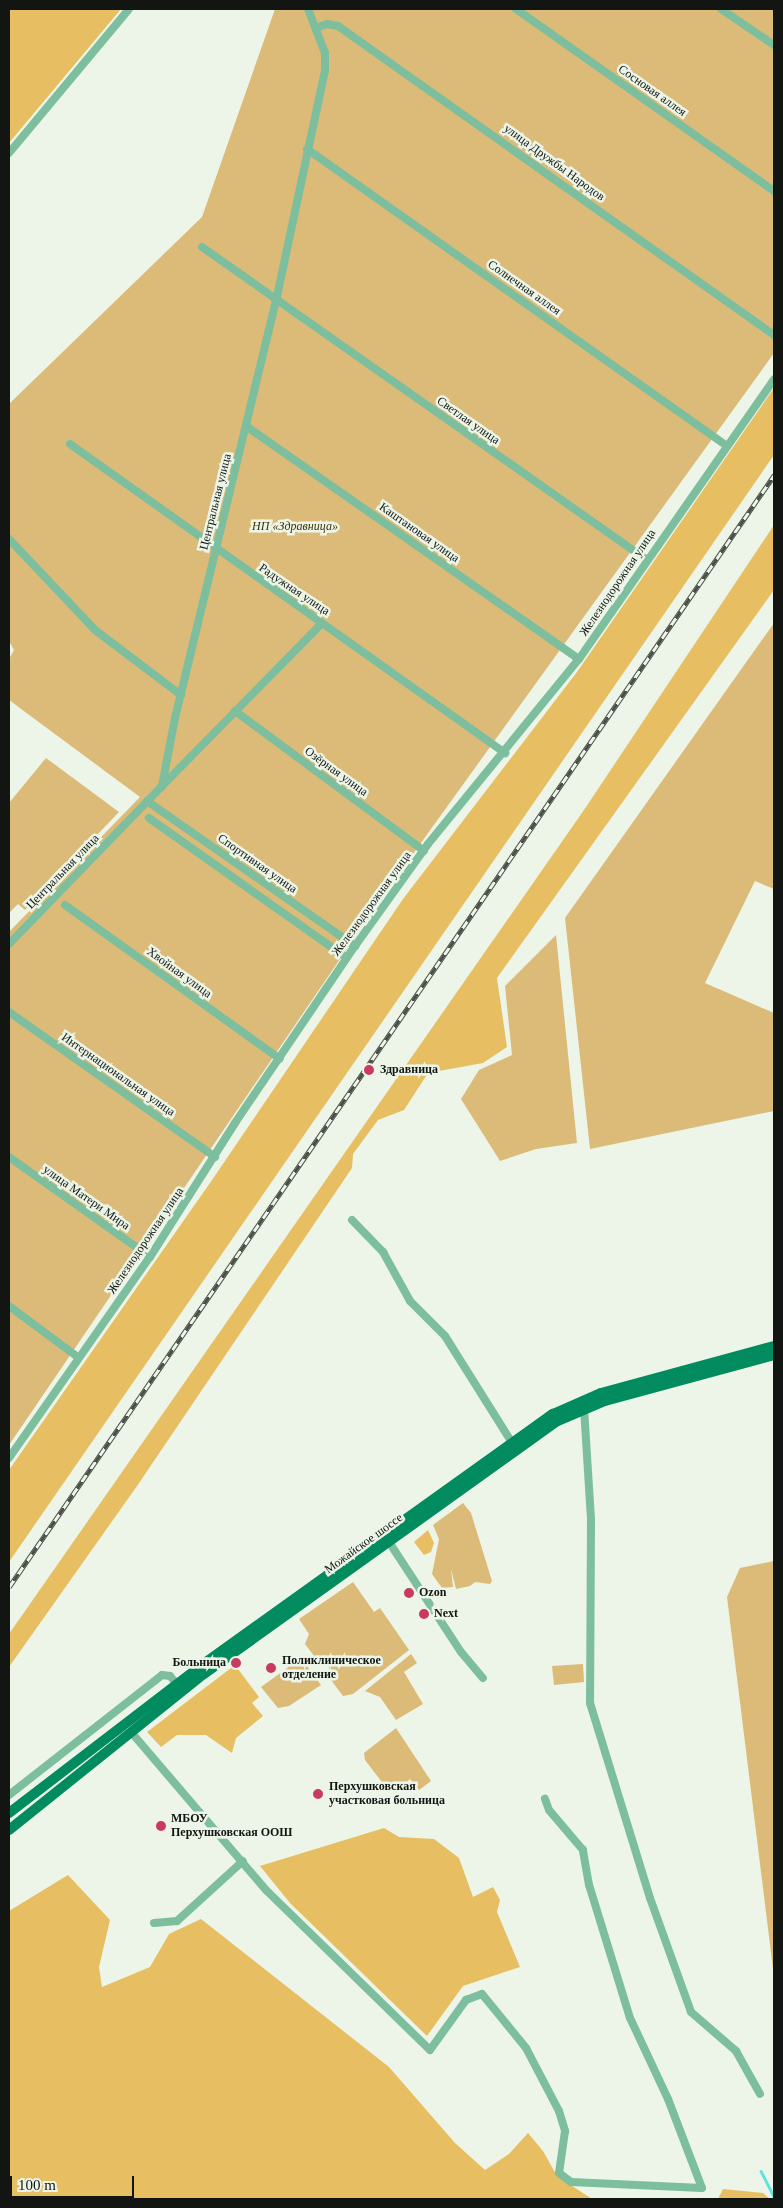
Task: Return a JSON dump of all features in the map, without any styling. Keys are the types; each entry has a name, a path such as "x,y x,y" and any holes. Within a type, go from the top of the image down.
{"main road":[{"name":"Можайское шоссе","path":"9,1813 177,1684 553,1414 581,1400 774,1346"},
{"name":"Можайское шоссе","path":"9,1830 204,1674 558,1421 584,1408 774,1355"}],"street":[{"path":"9,153 129,9"},
{"name":"Центральная улица","path":"9,944 162,786 181,696 276,301 325,71 325,53 308,9"},
{"name":"Сосновая аллея","path":"516,9 774,191"},
{"path":"721,9 774,45"},
{"name":"улица Дружбы Народов","path":"316,28 328,24 338,26 774,334"},
{"name":"Солнечная аллея","path":"308,148 727,446"},
{"name":"Светлая улица","path":"202,247 276,301 647,560"},
{"name":"Железнодорожная улица","path":"9,1458 150,1256 354,946 424,851 579,659 774,379"},
{"name":"Каштановая улица","path":"246,426 579,659"},
{"name":"Радужная улица","path":"70,444 216,550 505,753"},
{"path":"9,539 95,630 181,696"},
{"path":"162,786 322,623"},
{"name":"Озёрная улица","path":"235,711 424,851"},
{"name":"Спортивная улица","path":"147,801 354,946"},
{"path":"149,818 346,958"},
{"name":"Хвойная улица","path":"65,905 280,1059"},
{"name":"Интернациональная улица","path":"9,1012 215,1157"},
{"name":"улица Матери Мира","path":"9,1157 150,1256"},
{"path":"352,1220 383,1252 410,1301 445,1336 512,1443"},
{"path":"9,1306 80,1358"},
{"path":"584,1408 591,1520 590,1702 650,1898 691,2012 736,2051 760,2094"},
{"path":"9,1441 17,1447"},
{"path":"389,1542 461,1652 483,1678"},
{"path":"9,1795 162,1675 170,1676 177,1684"},
{"path":"131,1732 266,1890 430,2050 466,2000 482,1994 526,2048 559,2111 565,2131 559,2173 571,2182 702,2188 668,2098 630,2018 589,1885 583,1850 549,1810 545,1799"},
{"path":"154,1924 177,1921 243,1861"}],"green space":[{"name":"НП «Здравница»","path":"275,9 774,9 774,353 387,890 9,1445 9,932 140,797 9,700 9,659 14,650 9,641 9,404 202,217"},
{"path":"774,623 774,889 755,881 705,983 774,1013 774,1111 590,1149 565,918"},
{"path":"46,758 119,812 25,910 18,904 9,913 9,803"},
{"path":"556,935 577,1143 536,1149 500,1161 461,1099 479,1070 512,1055 505,986"},
{"path":"463,1503 471,1513 492,1581 490,1584 475,1582 470,1586 456,1589 451,1569 453,1587 442,1588 432,1574 439,1539 433,1525"},
{"path":"774,1561 774,1977 727,1597 740,1568"},
{"path":"353,1582 374,1612 380,1608 409,1650 353,1694 343,1696 328,1676 329,1666 321,1665 305,1644 309,1634 299,1619"},
{"path":"411,1654 417,1663 404,1672 423,1704 396,1720 380,1697 365,1691"},
{"path":"301,1658 321,1685 289,1706 278,1708 261,1687"},
{"path":"583,1664 584,1682 554,1685 552,1666"},
{"path":"396,1728 431,1781 419,1790 410,1779 397,1790 388,1790 365,1760 364,1753"}],"shaded area":[{"path":"9,9 121,9 9,143"},
{"path":"774,388 774,455 9,1562 9,1470 210,1183 403,899 577,672"},
{"path":"774,525 774,590 497,978 507,1047 483,1063 428,1073 404,1110 378,1120 353,1154 352,1168 137,1486 9,1667 9,1634 584,810"},
{"path":"428,1530 434,1543 431,1552 424,1555 414,1542"},
{"path":"235,1665 259,1697 252,1703 263,1716 236,1738 232,1753 206,1735 177,1735 161,1747 147,1732"},
{"path":"384,1828 399,1837 434,1839 459,1858 473,1897 493,1887 500,1900 497,1912 520,1967 463,1986 427,2036 290,1903 260,1866"},
{"path":"68,1875 110,1920 99,1967 102,1987 150,1967 169,1934 201,1919 389,2067 455,2143 485,2170 509,2154 528,2133 543,2151 557,2176 592,2199 9,2199 9,1911"},
{"path":"723,2189 763,2193 770,2199 718,2199"}],"waterway":[{"path":"761,2171 774,2197"}],"railway":[{"path":"9,1587 774,475"}],"place":[{"name":"Здравница","path":"369,1070"},
{"name":"Ozon","path":"409,1593"},
{"name":"Next","path":"424,1614"},
{"name":"Больница","path":"236,1663"},
{"name":"Поликлиническое отделение","path":"271,1668"},
{"name":"Перхушковская участковая больница","path":"318,1794"},
{"name":"МБОУ Перхушковская ООШ","path":"161,1826"}]}
